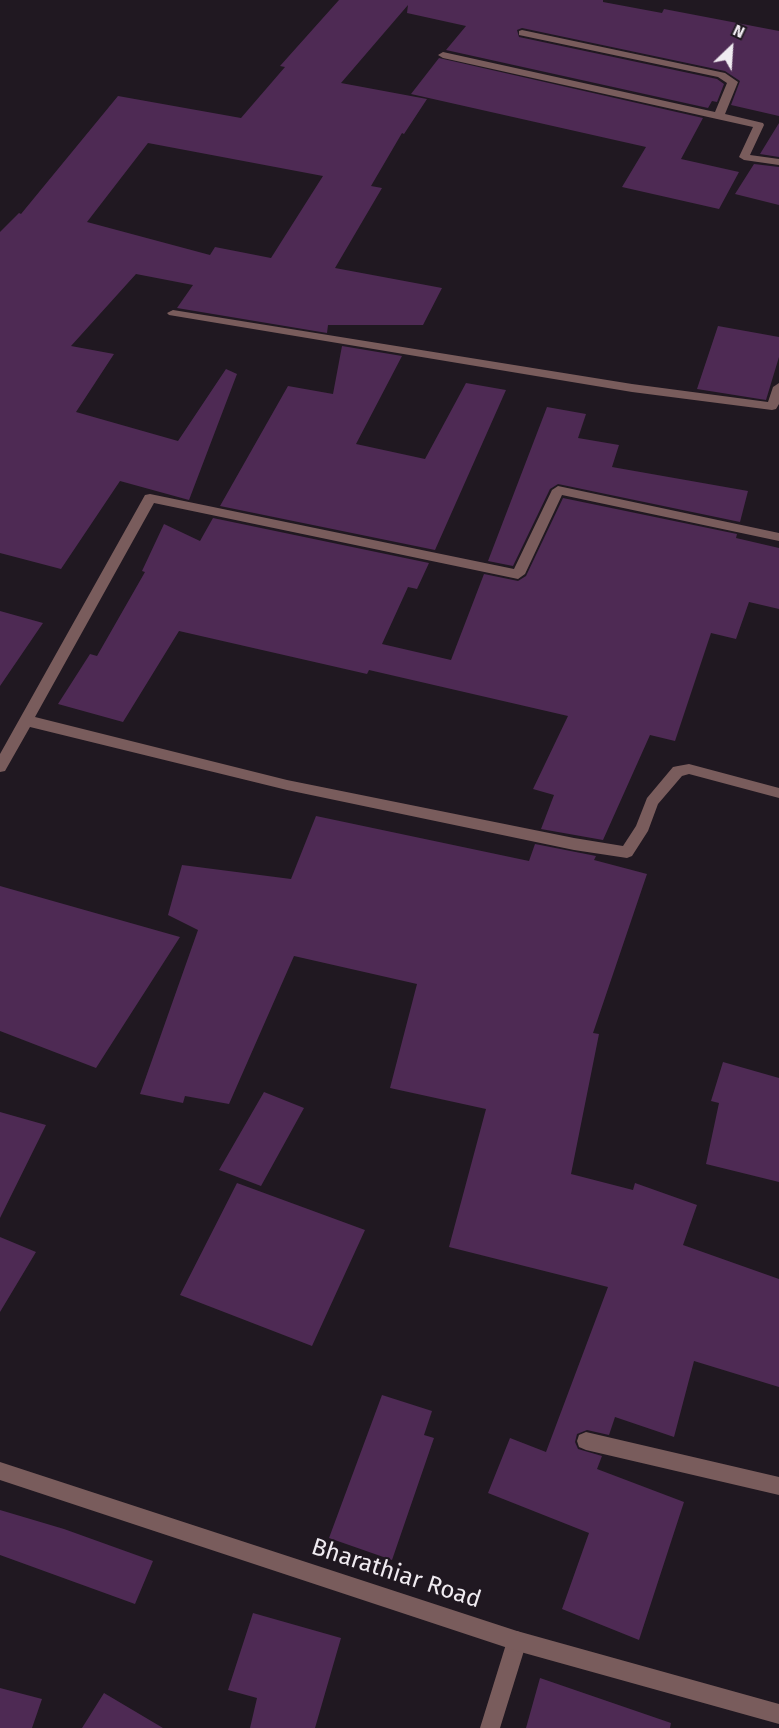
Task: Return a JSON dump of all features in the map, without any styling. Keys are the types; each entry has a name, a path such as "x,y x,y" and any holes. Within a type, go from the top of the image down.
{"street":[{"path":"522,33 721,75 732,82 718,114"},
{"path":"443,55 718,114 759,125 744,157 779,162"},
{"path":"173,313 621,387 772,406 779,387"},
{"path":"0,767 28,721 150,498 518,574 558,490 779,537"},
{"path":"28,721 287,784 574,844 627,852 643,827 652,802 678,771 689,769 779,793"},
{"path":"586,1440 779,1486"},
{"name":"Bharathiar Road","path":"0,1471 517,1641 779,1714"},
{"path":"490,1728 517,1641"}],"building":[{"path":"339,0 603,0 603,2 662,13 664,9 779,31 779,116 731,105 740,81 725,71 522,28 517,30 519,37 717,79 724,84 717,102 712,101 708,108 446,50 466,26 407,13 408,5 341,83 427,99 404,134 402,133 371,186 382,188 335,268 442,288 423,325 328,325 327,333 177,308 193,285 136,274 71,346 114,354 76,412 178,441 226,369 237,374 189,500 120,481 61,569 0,553 0,232 19,213 21,214 118,96 241,118 285,67 280,66","holes":["148,143 323,176 271,258 215,247 210,255 87,222"]},
{"path":"439,58 703,118 681,159 739,172 719,209 622,187 646,147 411,94"},
{"path":"779,123 779,157 760,154"},
{"path":"754,164 779,167 779,205 735,194"},
{"path":"718,326 779,337 779,357 766,400 697,389"},
{"path":"342,346 402,356 356,444 425,459 466,383 506,390 435,550 220,506 288,386 333,394"},
{"path":"547,407 586,414 578,438 619,445 612,467 748,491 740,522 558,484 550,489 513,566 488,561"},
{"path":"563,498 737,534 736,538 779,548 779,609 749,602 736,639 711,633 675,741 650,735 603,840 541,829 554,795 533,789 568,716 369,670 367,674 179,631 123,722 58,704 90,654 97,656 145,572 142,571 164,524 200,541 213,518 429,563 417,589 408,587 382,644 451,660 484,574 518,581 526,576"},
{"path":"0,611 43,623 0,686"},
{"path":"316,816 529,861 535,844 596,856 594,860 647,874 593,1033 599,1034 571,1174 633,1190 635,1183 697,1205 683,1245 779,1279 779,1387 694,1361 674,1437 615,1417 609,1435 587,1430 577,1434 575,1442 578,1449 602,1456 597,1469 684,1502 639,1640 562,1609 589,1533 488,1493 510,1438 546,1452 608,1287 449,1247 486,1109 390,1088 417,984 294,956 229,1104 185,1096 183,1103 140,1094 198,930 168,915 182,865 291,879"},
{"path":"0,886 180,937 96,1068 0,1031"},
{"path":"723,1062 779,1078 779,1182 706,1164 719,1103 711,1101"},
{"path":"264,1092 304,1108 261,1186 219,1170"},
{"path":"0,1112 46,1125 0,1218"},
{"path":"237,1183 365,1230 312,1346 180,1295"},
{"path":"0,1237 36,1252 0,1312"},
{"path":"382,1395 432,1411 424,1435 434,1438 392,1560 329,1538"},
{"path":"0,1510 64,1529 153,1561 135,1604 0,1555"},
{"path":"253,1613 341,1638 315,1728 250,1728 257,1698 228,1690"},
{"path":"540,1678 671,1723 670,1728 526,1728"},
{"path":"0,1688 42,1699 32,1728 0,1728"},
{"path":"104,1693 163,1728 82,1728"}]}
